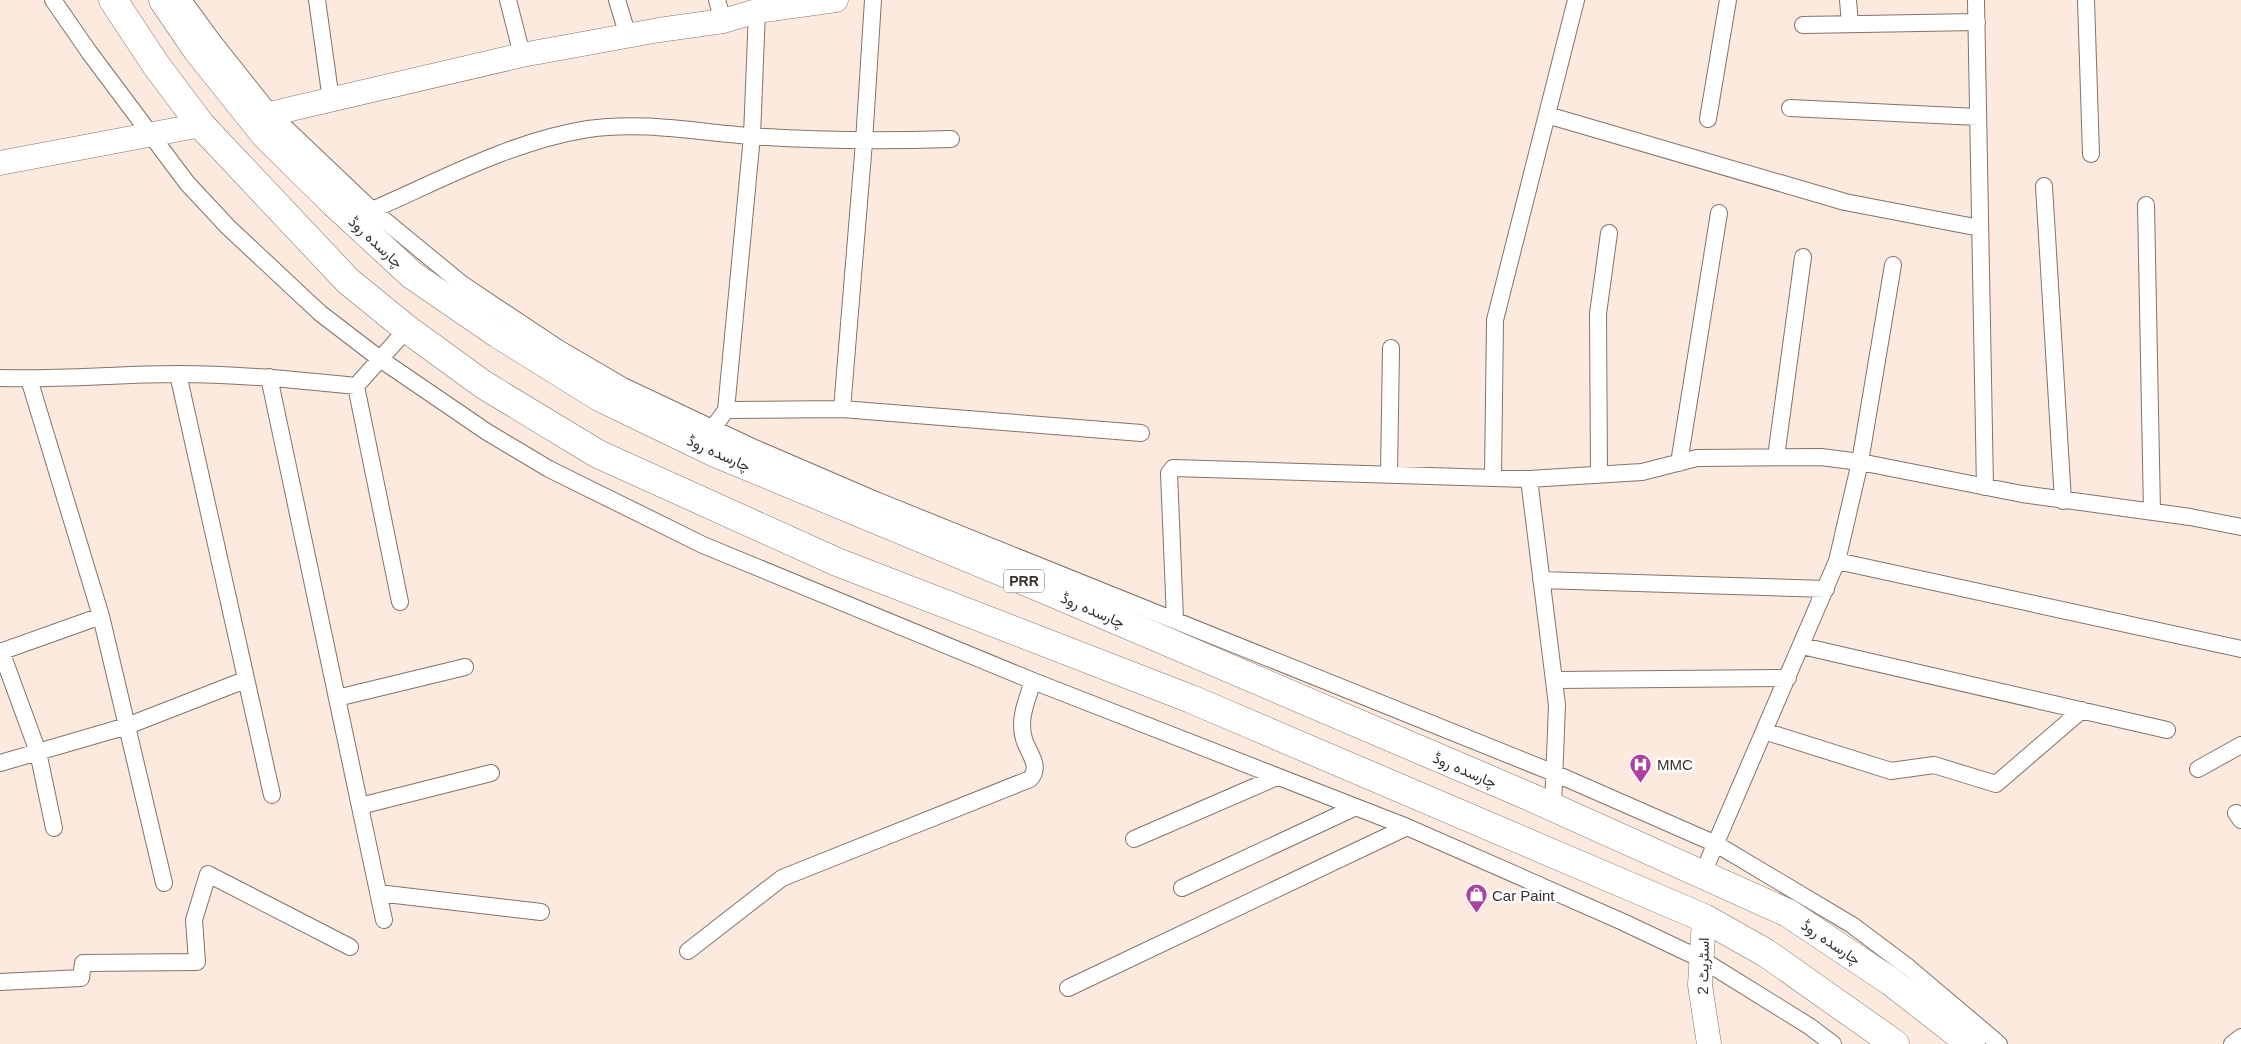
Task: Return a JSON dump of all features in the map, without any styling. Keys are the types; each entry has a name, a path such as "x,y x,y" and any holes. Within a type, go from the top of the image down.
{"highway":[{"path":"113,0 156,65 201,125 348,281 407,329 484,385 598,454 837,562 1192,699 1704,918 1766,953 1895,1044"},
{"name":"چارسدہ روڈ","path":"163,0 197,50 261,116 265,135 334,203 412,275 498,334 601,398 713,452 973,559 1553,807 1703,873 1788,913 1890,982 1971,1044"},
{"path":"1256,726 1272,688"}],"street":[{"path":"53,0 187,183 228,227 320,313 380,360 487,432 601,496 703,545 1033,681 1407,827 1623,922 1701,959 1809,1026 1833,1044"},
{"path":"183,0 261,116 462,284 558,348 623,386 878,501 1554,773 1716,844 1852,925 1908,967 2000,1044"},
{"path":"317,0 331,100"},
{"path":"508,0 522,55"},
{"path":"617,0 628,36"},
{"path":"261,116 522,55 628,36 720,10 757,11 836,0"},
{"path":"842,409 864,142 873,0"},
{"path":"1493,477 1495,320 1576,0"},
{"path":"1708,119 1728,0"},
{"path":"1848,0 1850,24"},
{"path":"1976,0 1985,487"},
{"path":"2086,0 2091,154"},
{"path":"713,428 726,410 752,136 757,11"},
{"path":"1803,25 1977,22"},
{"path":"1790,108 1978,117"},
{"path":"1547,115 1845,202 1980,228"},
{"path":"0,163 201,125"},
{"path":"372,210 491,158 546,139 588,129 643,127 752,136 864,142 951,138"},
{"path":"2044,186 2063,501"},
{"path":"2146,205 2152,512"},
{"path":"1679,463 1719,213"},
{"path":"1599,475 1598,314 1609,232"},
{"path":"1776,457 1803,257"},
{"path":"1703,873 1802,646 1837,560 1860,462 1893,265"},
{"path":"356,386 407,329"},
{"path":"1389,474 1391,348"},
{"path":"0,378 29,379 178,374 269,377 356,386"},
{"path":"178,374 272,795"},
{"path":"269,377 384,920"},
{"path":"29,379 101,616 164,884"},
{"path":"356,386 400,602"},
{"path":"726,410 842,409 1141,433"},
{"path":"1175,619 1169,473 1173,468 1529,478 1642,472 1697,458 1821,457 1860,462 2063,501 2190,517 2241,527"},
{"path":"1529,478 1557,705 1553,807"},
{"path":"1837,560 2241,649"},
{"path":"1541,580 1826,589"},
{"path":"54,828 38,752 1,651 101,616"},
{"path":"1802,646 2167,730"},
{"path":"337,698 465,667"},
{"path":"1555,680 1788,678"},
{"path":"0,763 127,726 245,680"},
{"path":"688,951 782,878 1030,779 1035,774 1036,767 1024,741 1021,726 1033,681"},
{"path":"1764,732 1891,771 1934,764 1996,784 2082,710"},
{"path":"2198,769 2241,745"},
{"path":"360,806 491,773"},
{"path":"1134,839 1277,777"},
{"path":"1182,888 1356,807"},
{"path":"1068,988 1407,827"},
{"path":"0,982 81,978 83,963 197,962 194,920 208,874 350,947"},
{"path":"378,893 540,912"},
{"name":"اسٹریٹ 2","path":"1704,918 1700,985 1709,1044"},
{"path":"2232,1044 2241,1037"}],"place":[{"name":"MMC","path":"1641,783"},
{"name":"Car Paint","path":"1476,914"}]}
